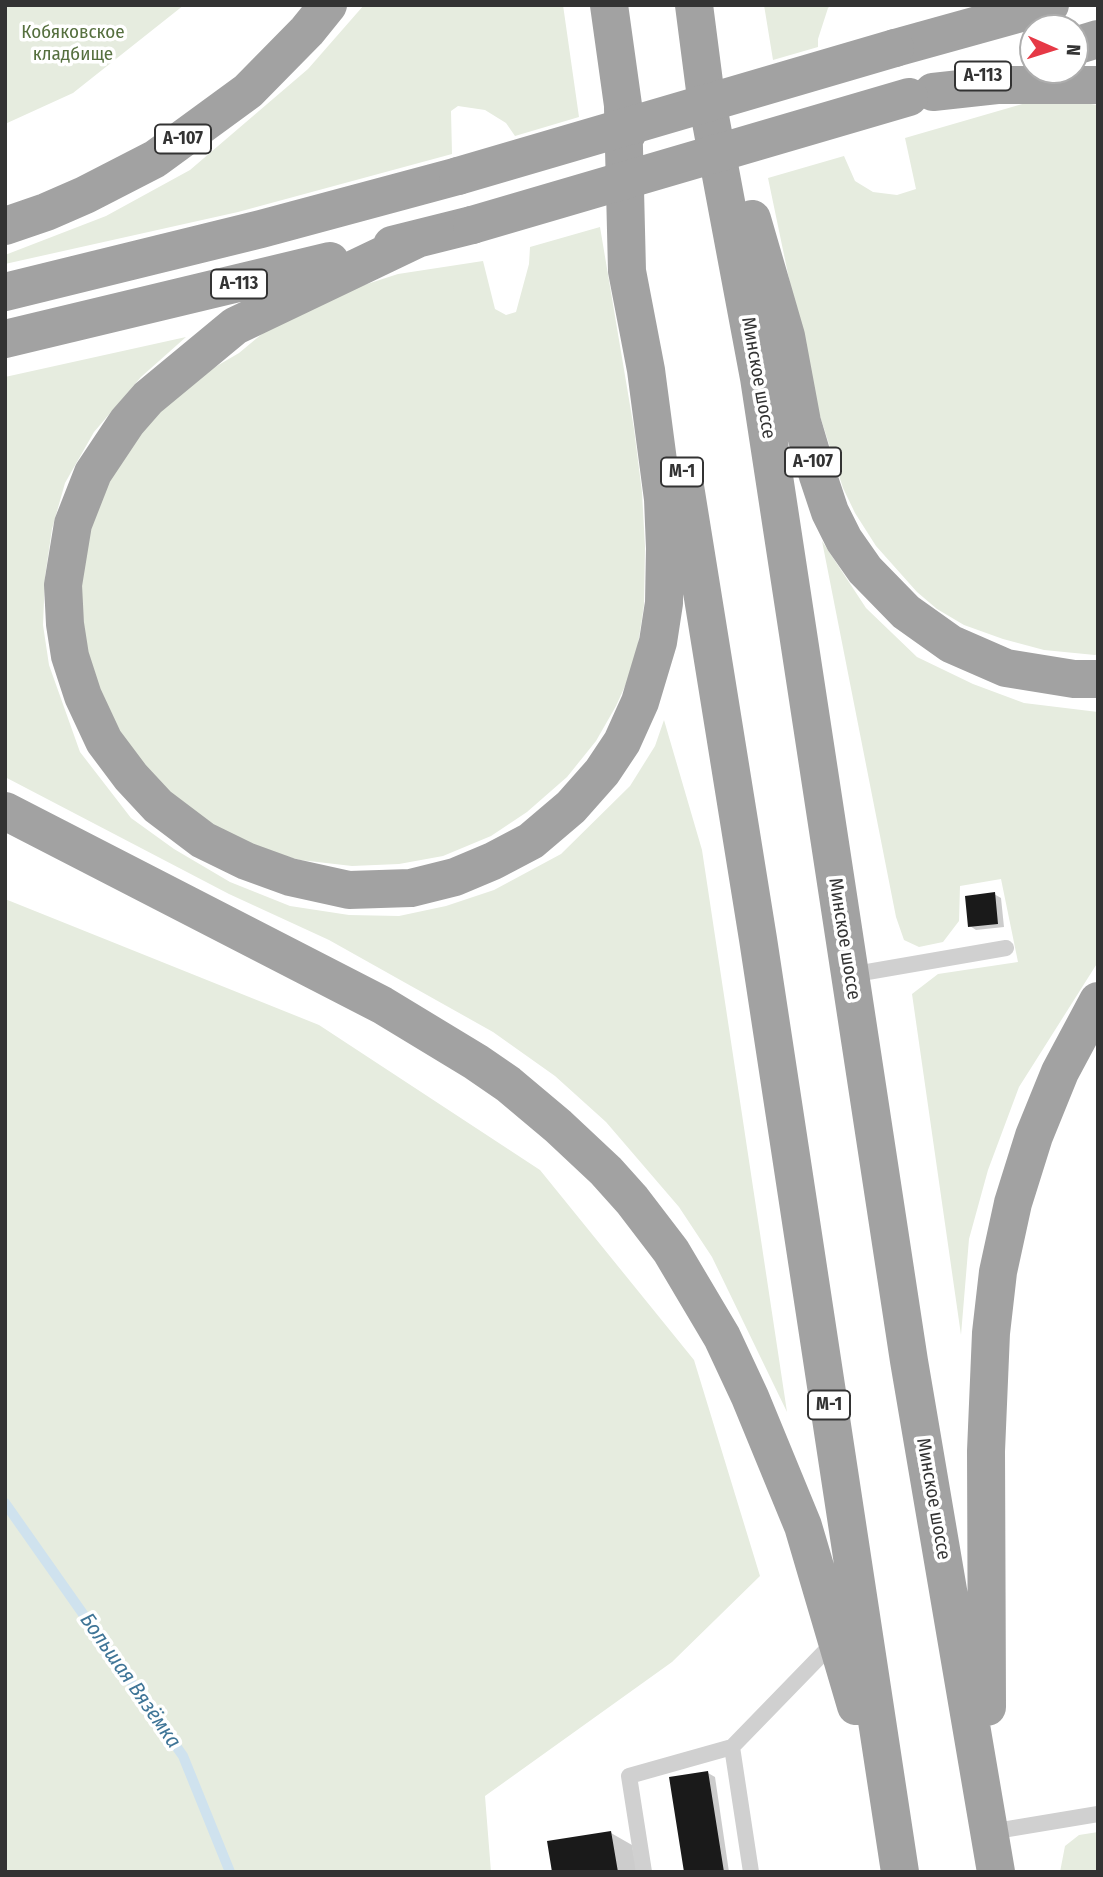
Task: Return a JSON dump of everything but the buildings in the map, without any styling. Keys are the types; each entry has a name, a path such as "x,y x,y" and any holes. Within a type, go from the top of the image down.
{"highway":[{"name":"А-107","path":"5,226 75,199 155,159 248,92 307,31 328,5"},
{"name":"М-1","path":"609,5 623,108 758,939 900,1872"},
{"name":"Минское шоссе","path":"694,5 705,90 759,378 909,1361 996,1872"},
{"name":"А-113","path":"5,292 261,229 458,176 1050,5"},
{"name":"А-113","path":"5,339 472,225 1019,64"},
{"path":"921,94 997,85 1098,85"},
{"name":"А-107","path":"705,90 747,201 786,335 809,447 830,513 844,540 865,570 906,612 951,644 1006,668 1074,679 1098,679"},
{"path":"417,239 235,326 148,398 127,422 93,473 73,524 63,585 70,656 83,696 104,741 131,777 158,806 204,840 246,861 290,877 349,890 411,888 455,877 493,862 531,841 571,807 602,772 622,742 640,702 653,661 661,622 665,578 665,523 646,370 627,271 623,108"},
{"path":"5,811 382,1005 476,1062 508,1084 558,1126 607,1171 632,1199 671,1251 722,1337 750,1397 803,1526 835,1641 891,1817"},
{"path":"988,1822 986,1451 990,1333 998,1272 1013,1203 1034,1136 1060,1072 1098,1001"}],"lane":[{"path":"850,975 1006,948"},
{"path":"644,1872 629,1776 732,1748 835,1641"},
{"path":"732,1748 751,1872"},
{"path":"988,1822 1098,1814"}],"green space":[{"name":"Кобяковское кладбище","path":"5,5 184,5 73,93 5,124"},
{"path":"364,5 563,5 579,117 515,136 506,123 485,110 458,106 451,111 452,154 238,212 5,264 5,255 106,216 190,170 308,69"},
{"path":"764,5 831,5 818,39 818,47 773,60"},
{"path":"1043,98 1098,105 1098,654 1095,655 1044,650 964,625 937,609 917,592 876,546 843,488 813,394 768,178 844,156 855,181 873,192 897,195 916,189 905,138"},
{"path":"600,227 634,429 642,492 645,547 644,605 635,664 596,741 567,777 527,812 491,836 443,856 399,864 352,866 300,860 262,850 219,829 182,805 129,748 104,706 87,652 80,592 86,539 100,496 123,454 174,395 239,353 293,308 398,274 483,261 495,309 506,315 516,312 529,264 530,247"},
{"path":"186,337 141,377 94,432 65,483 52,529 45,577 43,625 49,665 80,752 131,818 174,849 230,882 290,906 349,915 399,916 446,906 494,890 561,854 630,786 655,746 664,720 702,850 787,1412 712,1257 679,1207 606,1122 555,1076 493,1032 329,940 229,894 5,777 5,377"},
{"path":"822,541 866,608 917,657 973,684 1024,703 1098,712 1098,962 1019,1087 988,1170 969,1239 961,1335 912,994 938,974 1018,962 1001,879 960,886 959,921 943,942 919,947 904,940 896,917"},
{"path":"5,899 319,1025 540,1170 694,1360 760,1576 672,1662 485,1796 491,1872 5,1872"},
{"path":"1098,1832 1098,1872 1060,1872 1065,1846 1079,1835"}],"waterway":[{"name":"Большая Вязёмка","path":"5,1503 183,1756 230,1872"}]}
